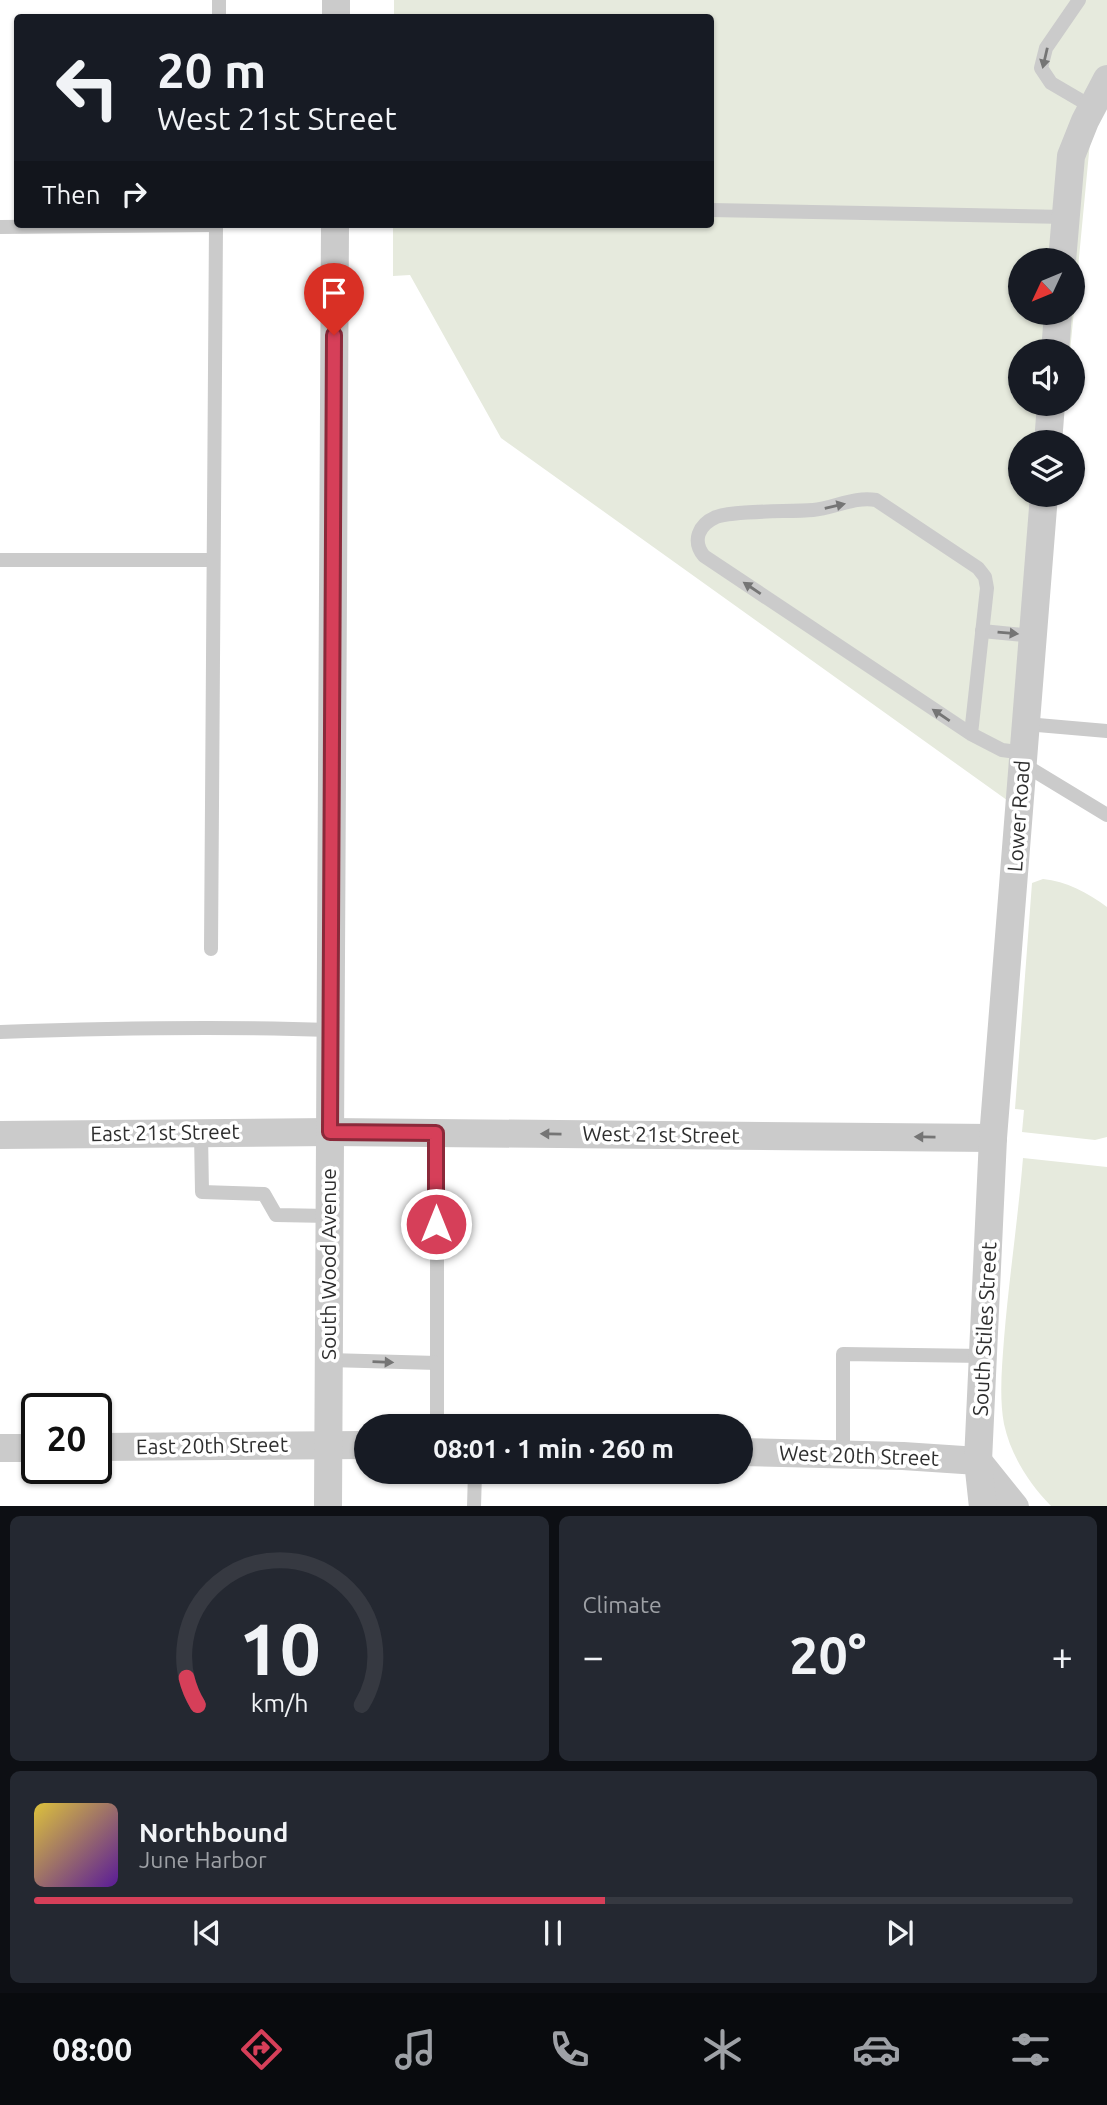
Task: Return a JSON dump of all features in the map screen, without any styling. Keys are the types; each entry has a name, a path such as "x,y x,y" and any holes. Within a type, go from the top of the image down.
{"street":[{"path":"1063,248 1071,156 1107,79"},
{"name":"South Wood Avenue","path":"328,1506 335,228"},
{"name":"Lower Road","path":"993,1138 1043,507"},
{"name":"West 21st Street","path":"330,1132 993,1138"},
{"name":"East 21st Street","path":"0,1135 330,1132"},
{"name":"South Stiles Street","path":"983,1506 978,1461 993,1138"},
{"path":"328,1444 354,1445"},
{"name":"East 20th Street","path":"112,1447 328,1444"},
{"path":"0,1448 21,1448"},
{"name":"West 20th Street","path":"753,1452 978,1461"},
{"path":"978,1461 1014,1506"}],"lane":[{"path":"1079,0 1046,48 1041,68 1052,83 1092,107"},
{"path":"714,210 1066,217"},
{"path":"211,949 216,228"},
{"path":"971,734 987,588 982,572 876,500 866,498 814,509 717,517 706,523 698,535 698,548 704,556 971,734 1024,759 1107,816"},
{"path":"0,560 212,561"},
{"path":"982,631 1033,636"},
{"path":"1026,724 1107,731"},
{"path":"0,1032 165,1027 330,1030"},
{"path":"201,1133 202,1192 264,1194 276,1215 329,1216"},
{"path":"436,1133 436,1224"},
{"path":"436,1253 436,1414"},
{"path":"843,1454 843,1354 984,1356"},
{"path":"329,1360 437,1363"},
{"path":"474,1506 475,1484"}],"shaded area":[{"path":"394,0 1107,0 1107,82 1094,100 1080,248 1008,248 1008,326 1072,326 1071,339 1008,339 1008,416 1063,416 1062,430 1008,430 1008,507 1055,507 1025,813 501,438 410,275 393,276 393,228 714,228 714,14 394,14"},
{"path":"1043,879 1076,888 1107,907 1107,1137 1095,1140 1022,1132 1024,1110 1015,1109 1032,883"},
{"path":"1023,1158 1107,1167 1107,1506 1051,1506 1022,1468 1011,1447 1004,1424 1002,1360"}],"route":[{"path":"334,335 330,1132 436,1133 436,1224"}]}
